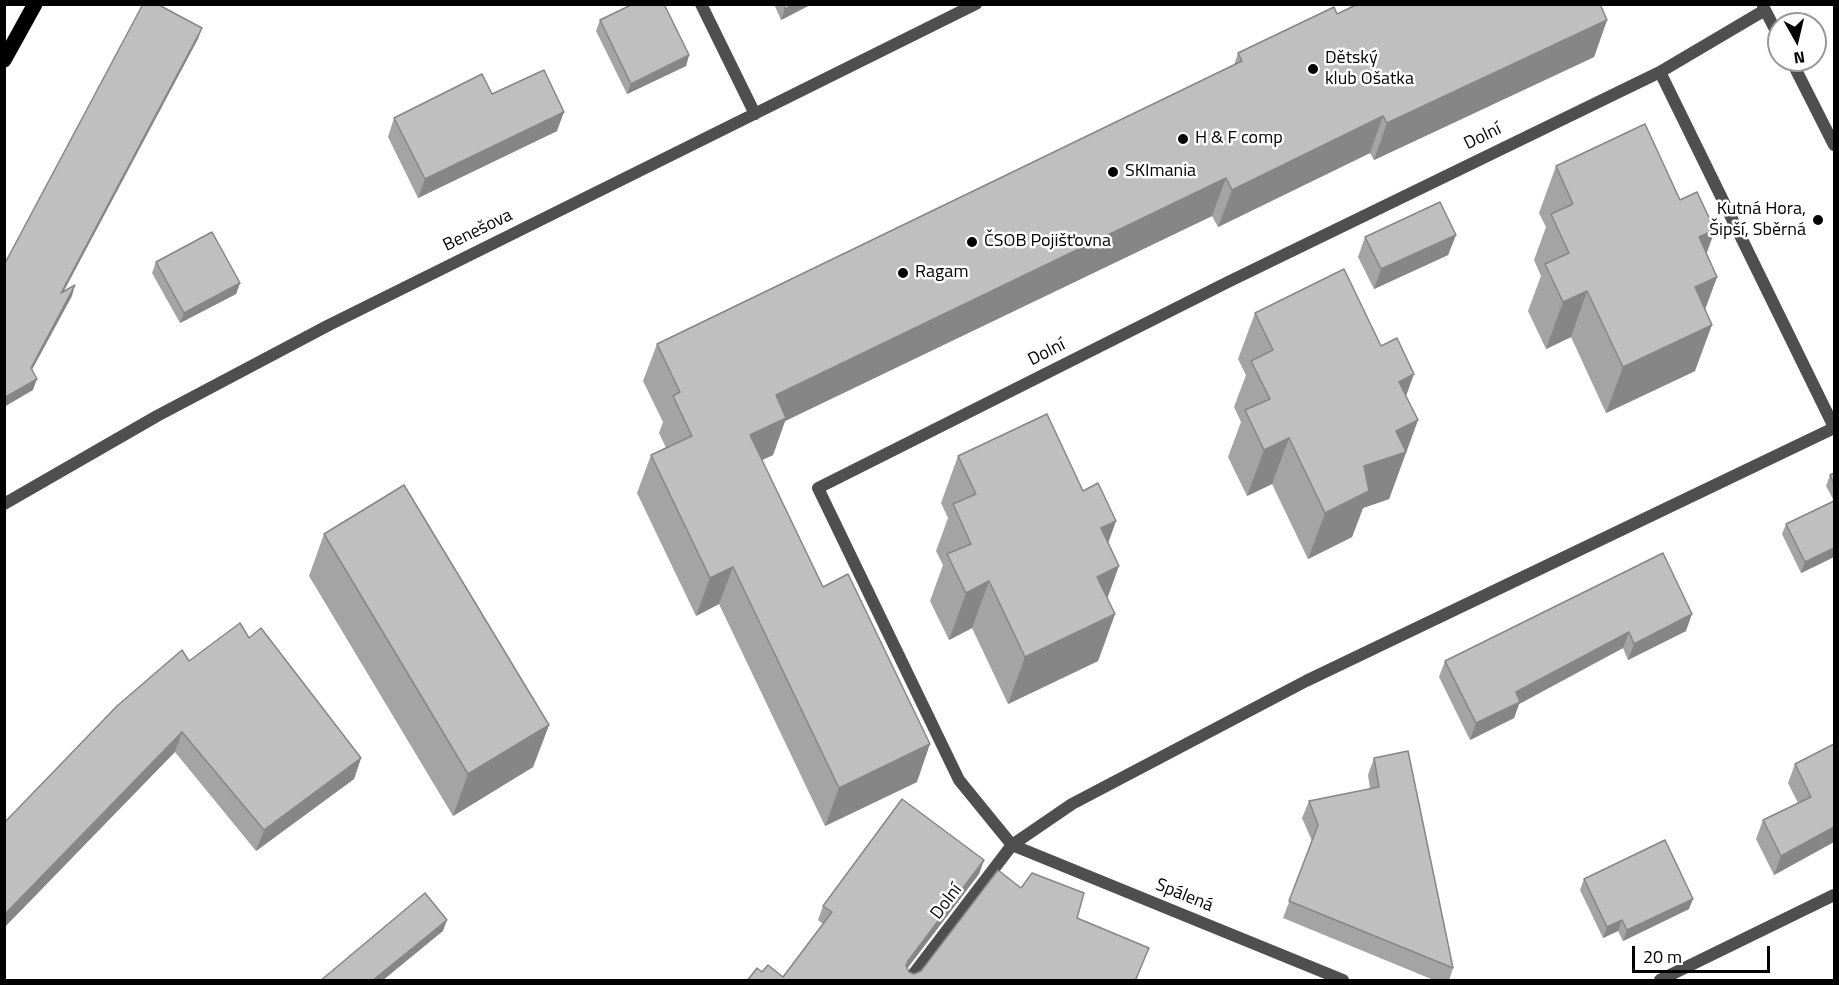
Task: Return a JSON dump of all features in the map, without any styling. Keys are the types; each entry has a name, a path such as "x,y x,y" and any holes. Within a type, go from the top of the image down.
{"main road":[{"path":"4,60 35,4"}],"street":[{"path":"701,4 755,114"},
{"name":"Benešova","path":"4,504 157,416 329,325 976,4"},
{"name":"Dolní","path":"1012,845 959,780 818,488 1228,282 1660,72 1764,8"},
{"name":"Dolní","path":"909,981 1012,845 1072,804 1306,681 1834,428 1660,72"},
{"path":"1797,72 1834,145"},
{"name":"Spálená","path":"1012,845 1343,981"},
{"path":"1660,981 1834,895"}],"building":[{"path":"143,4 157,4 202,28 61,293 75,285 31,368 37,379 4,398 4,265"},
{"path":"633,4 664,4 689,55 631,84 600,20"},
{"path":"783,4 795,4 785,9"},
{"path":"1358,4 1600,4 1607,20 1387,123 1383,116 1232,190 1226,178 776,395 786,418 750,435 823,587 848,574 930,744 839,788 733,567 710,578 651,455 692,436 673,396 680,392 657,344 1242,61 1238,53 1334,7 1337,14"},
{"path":"544,70 564,112 425,179 394,118 482,74 492,94"},
{"path":"1645,124 1680,200 1697,192 1715,230 1699,237 1717,277 1695,287 1712,325 1623,367 1587,291 1563,302 1545,264 1569,253 1551,214 1573,204 1556,166"},
{"path":"1440,202 1456,235 1381,269 1365,237"},
{"path":"212,232 240,283 184,313 156,262"},
{"path":"1344,269 1381,346 1397,338 1414,374 1399,382 1418,420 1396,431 1406,452 1364,466 1369,491 1325,513 1289,438 1264,450 1245,410 1270,399 1251,361 1273,350 1255,313"},
{"path":"1047,414 1083,491 1098,483 1116,521 1101,528 1119,566 1097,577 1115,614 1025,657 989,581 966,593 947,554 971,544 953,504 976,494 958,456"},
{"path":"404,485 549,725 468,774 324,534"},
{"path":"1834,501 1834,548 1805,562 1786,524"},
{"path":"1663,553 1692,614 1634,644 1629,632 1516,692 1520,702 1476,723 1445,661"},
{"path":"240,623 249,638 261,628 361,758 264,830 182,732 4,915 4,823 117,706 182,650 189,661"},
{"path":"1834,744 1834,827 1781,856 1763,820 1811,797 1795,764"},
{"path":"1408,751 1453,968 1289,901 1318,825 1309,801 1379,787 1374,758"},
{"path":"902,799 984,860 908,961 906,965 909,972 914,974 921,971 998,870 1021,888 1032,873 1084,893 1077,918 1149,948 1135,981 747,981 757,968 762,972 768,965 783,977 832,912 823,906"},
{"path":"1665,840 1693,899 1627,930 1622,920 1607,927 1584,879"},
{"path":"425,893 447,920 372,981 320,981"}],"place":[{"name":"Dětský klub Ošatka","path":"1313,69"},
{"name":"H & F comp","path":"1183,139"},
{"name":"SKImania","path":"1113,172"},
{"name":"Kutná Hora, Šipší, Sběrná","path":"1818,220"},
{"name":"ČSOB Pojišťovna","path":"972,242"},
{"name":"Ragam","path":"903,273"}]}
